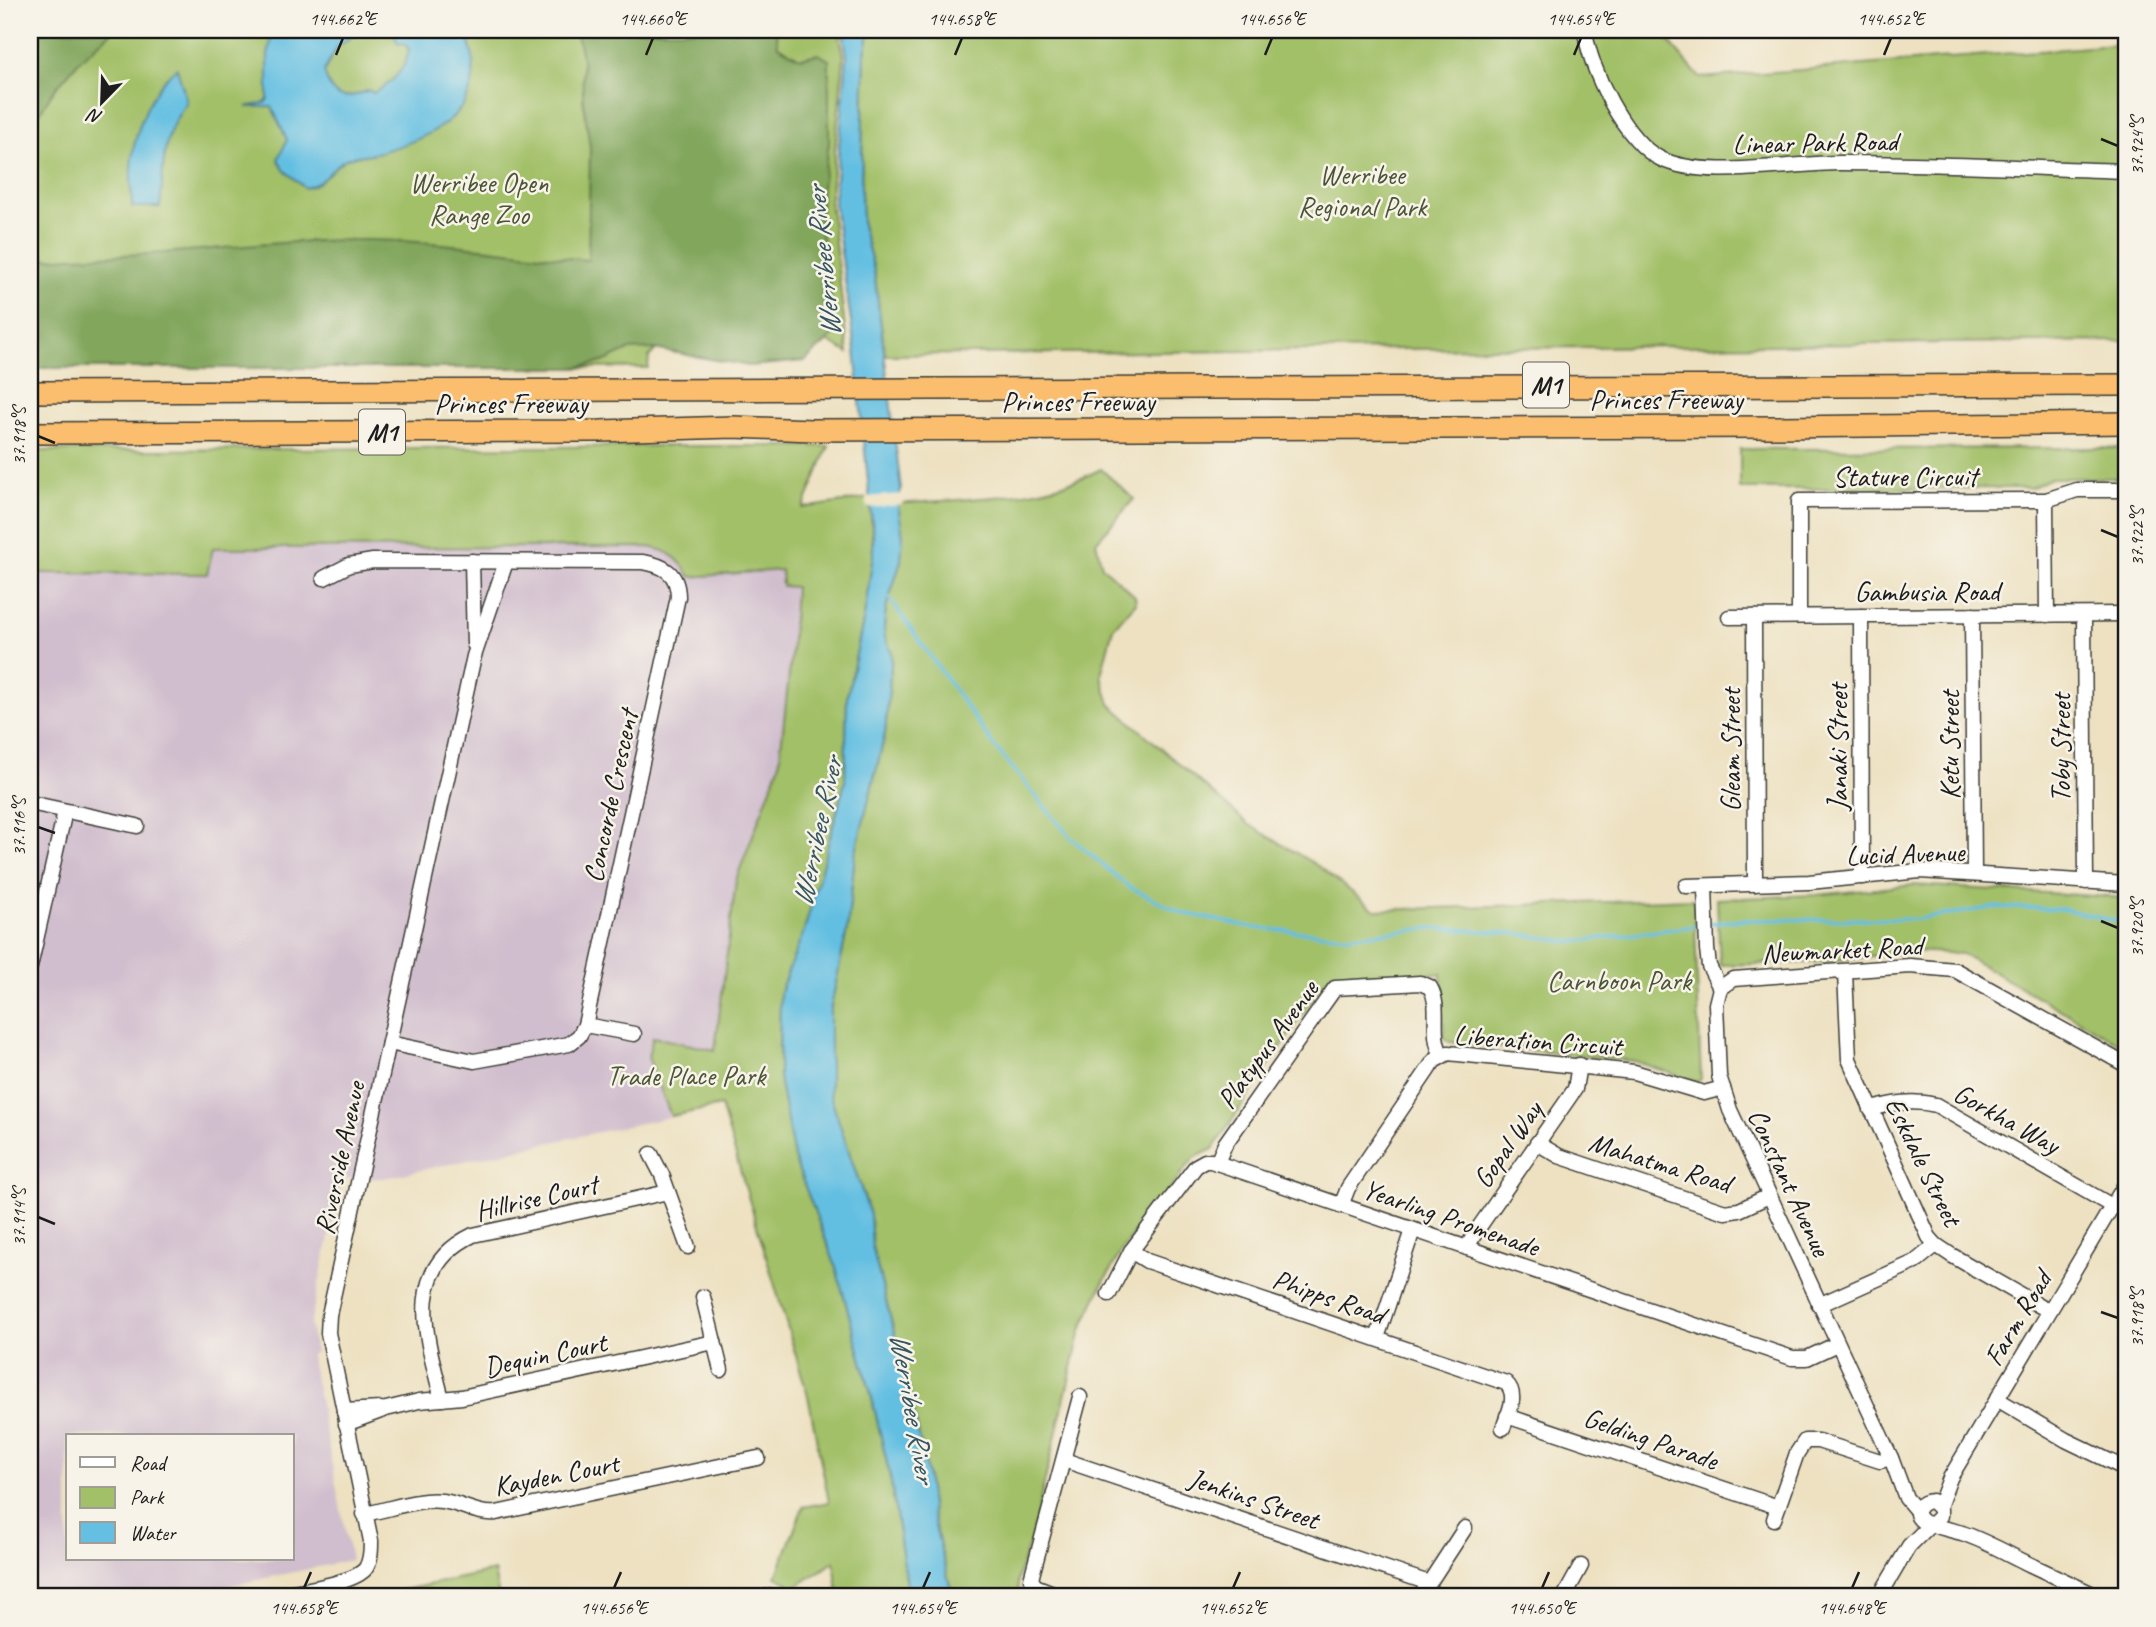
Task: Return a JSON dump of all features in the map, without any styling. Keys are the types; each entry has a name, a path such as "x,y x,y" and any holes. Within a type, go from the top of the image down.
{"highway":[{"name":"Princes Freeway","path":"30,392 2126,385"},
{"name":"Princes Freeway","path":"30,433 733,428 948,430 1781,427 2126,423"}],"street":[{"name":"Linear Park Road","path":"1585,30 1593,60 1627,128 1653,155 1674,164 1721,169 1837,163 2126,171"},
{"name":"Stature Circuit","path":"1799,616 1799,500 2046,499 2077,490 2126,490"},
{"path":"2046,499 2047,615"},
{"name":"Concorde Crescent","path":"324,578 349,565 373,561 653,563 665,567 674,576 678,586 675,610 585,1025"},
{"name":"Riverside Avenue","path":"472,561 474,656"},
{"name":"Riverside Avenue","path":"266,1597 349,1579 365,1569 371,1555 371,1541 328,1333 329,1315 474,656 506,562"},
{"name":"Gambusia Road","path":"1729,617 2126,614"},
{"name":"Ketu Street","path":"1972,615 1974,874"},
{"name":"Toby Street","path":"2084,615 2086,882"},
{"name":"Janaki Street","path":"1861,616 1862,877"},
{"name":"Gleam Street","path":"1754,617 1755,884"},
{"path":"30,803 137,826"},
{"path":"30,967 65,811"},
{"name":"Lucid Avenue","path":"1686,886 1809,882 1920,872 2126,884"},
{"path":"1705,886 1709,966 1720,988"},
{"name":"Newmarket Road","path":"1720,988 1733,979 1910,967 1955,970 2122,1065"},
{"name":"Eskdale Street","path":"1845,972 1849,1059 1929,1237 1936,1245 2049,1311"},
{"name":"Platypus Avenue","path":"1217,1163 1225,1144 1335,988 1420,983 1430,987 1433,995 1435,1038 1442,1055"},
{"name":"Constant Avenue","path":"1720,988 1716,1004 1719,1076 1730,1110 1900,1482 1929,1511 1964,1534 2099,1597"},
{"path":"389,1043 464,1060 485,1060 569,1044 579,1036 585,1025 634,1034"},
{"name":"Liberation Circuit","path":"1341,1206 1348,1188 1434,1061 1442,1055 1457,1053 1634,1072 1704,1093 1723,1088"},
{"name":"Gopal Way","path":"1467,1248 1575,1089 1579,1065"},
{"name":"Gorkha Way","path":"1871,1110 1898,1104 1936,1105 2112,1206"},
{"name":"Mahatma Road","path":"1537,1143 1559,1156 1725,1212 1739,1210 1769,1196"},
{"path":"651,1154 688,1247"},
{"path":"1109,1294 1131,1251 1196,1166 1205,1161 1217,1163"},
{"name":"Yearling Promenade","path":"1217,1163 1791,1358 1807,1358 1838,1343"},
{"name":"Farm Road","path":"1879,1597 2126,1183"},
{"name":"Hillrise Court","path":"442,1399 424,1303 432,1272 458,1242 473,1235 668,1192"},
{"path":"1377,1338 1413,1230"},
{"path":"1819,1305 1915,1262 1936,1245"},
{"name":"Phipps Road","path":"1131,1251 1147,1261 1499,1381 1511,1388 1513,1395 1505,1422"},
{"path":"703,1297 721,1370"},
{"name":"Dequin Court","path":"345,1418 715,1342"},
{"path":"1063,1597 1040,1589 1032,1583 1032,1573 1080,1397"},
{"path":"1997,1399 2066,1440 2126,1469"},
{"name":"Gelding Parade","path":"1505,1422 1776,1513 1797,1453 1805,1441 1818,1441 1881,1461 1891,1458"},
{"name":"Kayden Court","path":"364,1514 434,1501 450,1502 478,1512 496,1513 758,1458"},
{"name":"Jenkins Street","path":"1064,1460 1429,1583"},
{"path":"1420,1597 1465,1528"},
{"path":"1564,1597 1581,1566"}],"shaded area":[{"path":"649,547 664,550 675,557 690,577 781,569 782,585 795,586 791,657 779,766 736,881 721,1106 384,1178 342,1179 310,1324 315,1353 310,1354 351,1560 177,1597 30,1597 30,574 207,574 213,548"}],"green space":[{"name":"Werribee Open Range Zoo","path":"30,30 858,30 840,35 844,57 830,201 848,353 811,332 660,345 649,357 648,368 30,364"},
{"path":"30,30 114,30 78,62 51,94 39,114 30,141"},
{"path":"576,30 776,30 778,46 800,58 818,54 829,60 829,144 822,186 820,226 830,281 832,337 805,361 749,366 654,349 629,350 603,362 574,368 30,368 30,228 38,239 45,259 163,253 292,242 370,240 452,245 588,260 590,147 583,100 582,57"},
{"name":"Werribee Regional Park","path":"870,30 1659,30 1700,78 2126,44 2126,341 885,355 874,270 862,225 865,53"},
{"name":"Trade Place Park","path":"829,446 803,508 870,498 873,555 864,617 847,697 845,782 805,928 780,992 779,1077 794,1158 835,1264 871,1394 890,1476 909,1597 839,1597 834,1562 792,1589 788,1583 776,1577 803,1507 829,1502 808,1396 721,1106 671,1116 648,1057 653,1037 715,1050 736,880 779,766 791,657 795,587 782,586 781,570 690,577 674,557 649,547 213,548 207,574 30,573 30,451"},
{"path":"2126,448 2126,478 2051,478 2031,488 1740,489 1740,449"},
{"name":"Carnboon Park","path":"1101,469 1134,499 1096,542 1102,566 1135,596 1136,603 1113,628 1101,675 1110,704 1248,824 1318,866 1375,910 1694,899 1701,1079 1697,1082 1634,1061 1449,1042 1444,1037 1441,974 1327,978 1213,1149 1194,1158 1125,1245 1102,1285 1081,1330 1030,1543 1020,1570 1018,1584 1021,1597 953,1597 932,1514 927,1474 909,1390 872,1247 870,1215 830,1095 830,1011 847,930 855,855 885,734 892,654 884,628 886,608 901,561 898,504 1028,493 1078,479"},
{"path":"1914,885 2126,898 2126,1047 1962,954 1915,951 1821,962 1720,965 1717,899 1816,895"},
{"path":"494,1571 499,1597 371,1597"}],"water":[{"path":"273,30 362,30 338,46 324,71 335,93 345,97 369,90 373,93 392,81 401,69 409,49 404,43 398,44 393,30 465,30 473,56 473,78 468,97 457,112 424,136 380,152 348,158 319,182 305,188 284,170 278,159 287,140 272,107 246,107 265,103 268,99 268,55"},
{"name":"Werribee River","path":"843,30 870,30 865,53 862,225 874,270 901,489 898,504 903,536 901,561 886,608 884,628 892,653 885,734 855,855 847,930 830,1011 830,1095 870,1215 872,1247 909,1390 927,1474 932,1514 953,1597 909,1597 890,1476 871,1394 835,1264 794,1158 779,1077 780,992 805,928 845,782 847,697 864,617 873,555 855,350 834,202 847,57"},
{"path":"177,68 187,102 167,140 160,207 132,207 131,164 137,134 153,96"}],"pier":[{"path":"903,494 902,505 867,508 866,497"}],"waterway":[{"path":"887,595 995,747 1070,837 1129,887 1182,913 1256,928 1349,936 1433,928 1513,933 1573,942 1703,925"},
{"path":"1711,923 1736,920 1918,919 1996,907 2062,909 2126,923"}]}
